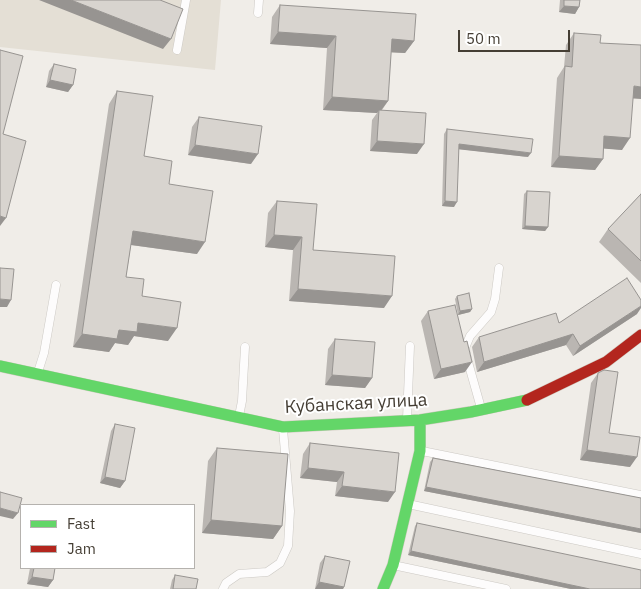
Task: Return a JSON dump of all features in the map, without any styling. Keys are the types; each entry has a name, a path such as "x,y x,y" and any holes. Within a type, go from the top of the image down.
{"street":[{"name":"Кубанская улица","path":"0,366 283,427 420,420 528,400 606,362 641,335"},
{"path":"383,589 393,565 420,451 420,420"}],"lane":[{"path":"177,50 184,0"},
{"path":"258,13 259,0"},
{"path":"481,410 465,348 470,336 490,312 495,299 500,268"},
{"path":"38,374 44,352 56,285"},
{"path":"407,421 410,346"},
{"path":"238,418 242,401 246,348"},
{"path":"223,589 226,583 239,574 267,572 280,562 288,546 290,511 283,427"},
{"path":"420,451 641,495"},
{"path":"408,504 641,554"},
{"path":"393,565 506,589"}],"shaded area":[{"path":"0,0 221,0 215,70 0,47"}],"building":[{"path":"71,0 160,0 183,9 171,39"},
{"path":"564,0 580,0 579,7 564,6"},
{"path":"280,5 416,14 414,41 392,39 388,101 332,97 336,36 278,32"},
{"path":"574,33 601,35 600,43 641,45 641,87 634,86 630,138 604,136 603,159 559,156 565,66 572,67"},
{"path":"0,50 23,56 3,134 26,141 6,218 0,216"},
{"path":"54,64 76,69 73,85 50,80"},
{"path":"117,91 153,96 144,156 172,161 169,184 213,191 205,242 133,231 126,277 144,279 142,296 181,302 177,328 138,323 137,332 119,330 117,339 82,334"},
{"path":"379,110 426,113 424,144 377,141"},
{"path":"199,117 262,126 258,154 195,145"},
{"path":"447,129 533,139 531,153 459,144 457,202 445,201"},
{"path":"527,191 550,192 548,227 525,226"},
{"path":"641,194 641,261 608,229"},
{"path":"277,201 317,204 313,250 395,256 392,296 298,289 302,237 274,235"},
{"path":"0,268 14,269 11,300 0,299"},
{"path":"627,278 641,300 641,306 580,346 573,334 484,362 479,337 556,313 559,323"},
{"path":"469,293 472,309 460,311 457,296"},
{"path":"455,305 464,342 467,341 472,362 441,369 428,311"},
{"path":"335,339 375,342 372,378 332,375"},
{"path":"604,370 618,372 609,433 640,437 637,457 587,450 598,373"},
{"path":"115,424 135,428 125,481 105,477"},
{"path":"310,443 399,453 395,492 342,486 344,472 308,468"},
{"path":"217,448 288,454 282,526 211,520"},
{"path":"433,458 641,498 641,529 426,487"},
{"path":"0,492 22,498 18,513 0,508"},
{"path":"417,523 641,570 641,589 590,589 411,551"},
{"path":"325,556 350,561 344,587 319,582"},
{"path":"34,569 55,569 53,580 32,577"},
{"path":"175,575 198,579 196,589 173,589"}],"traffic: fast":[{"path":"0,366 283,427 420,420 471,412 527,400"},
{"path":"383,589 393,565 420,451 420,420"}],"traffic: jam":[{"path":"527,400 606,362 641,335"}]}
